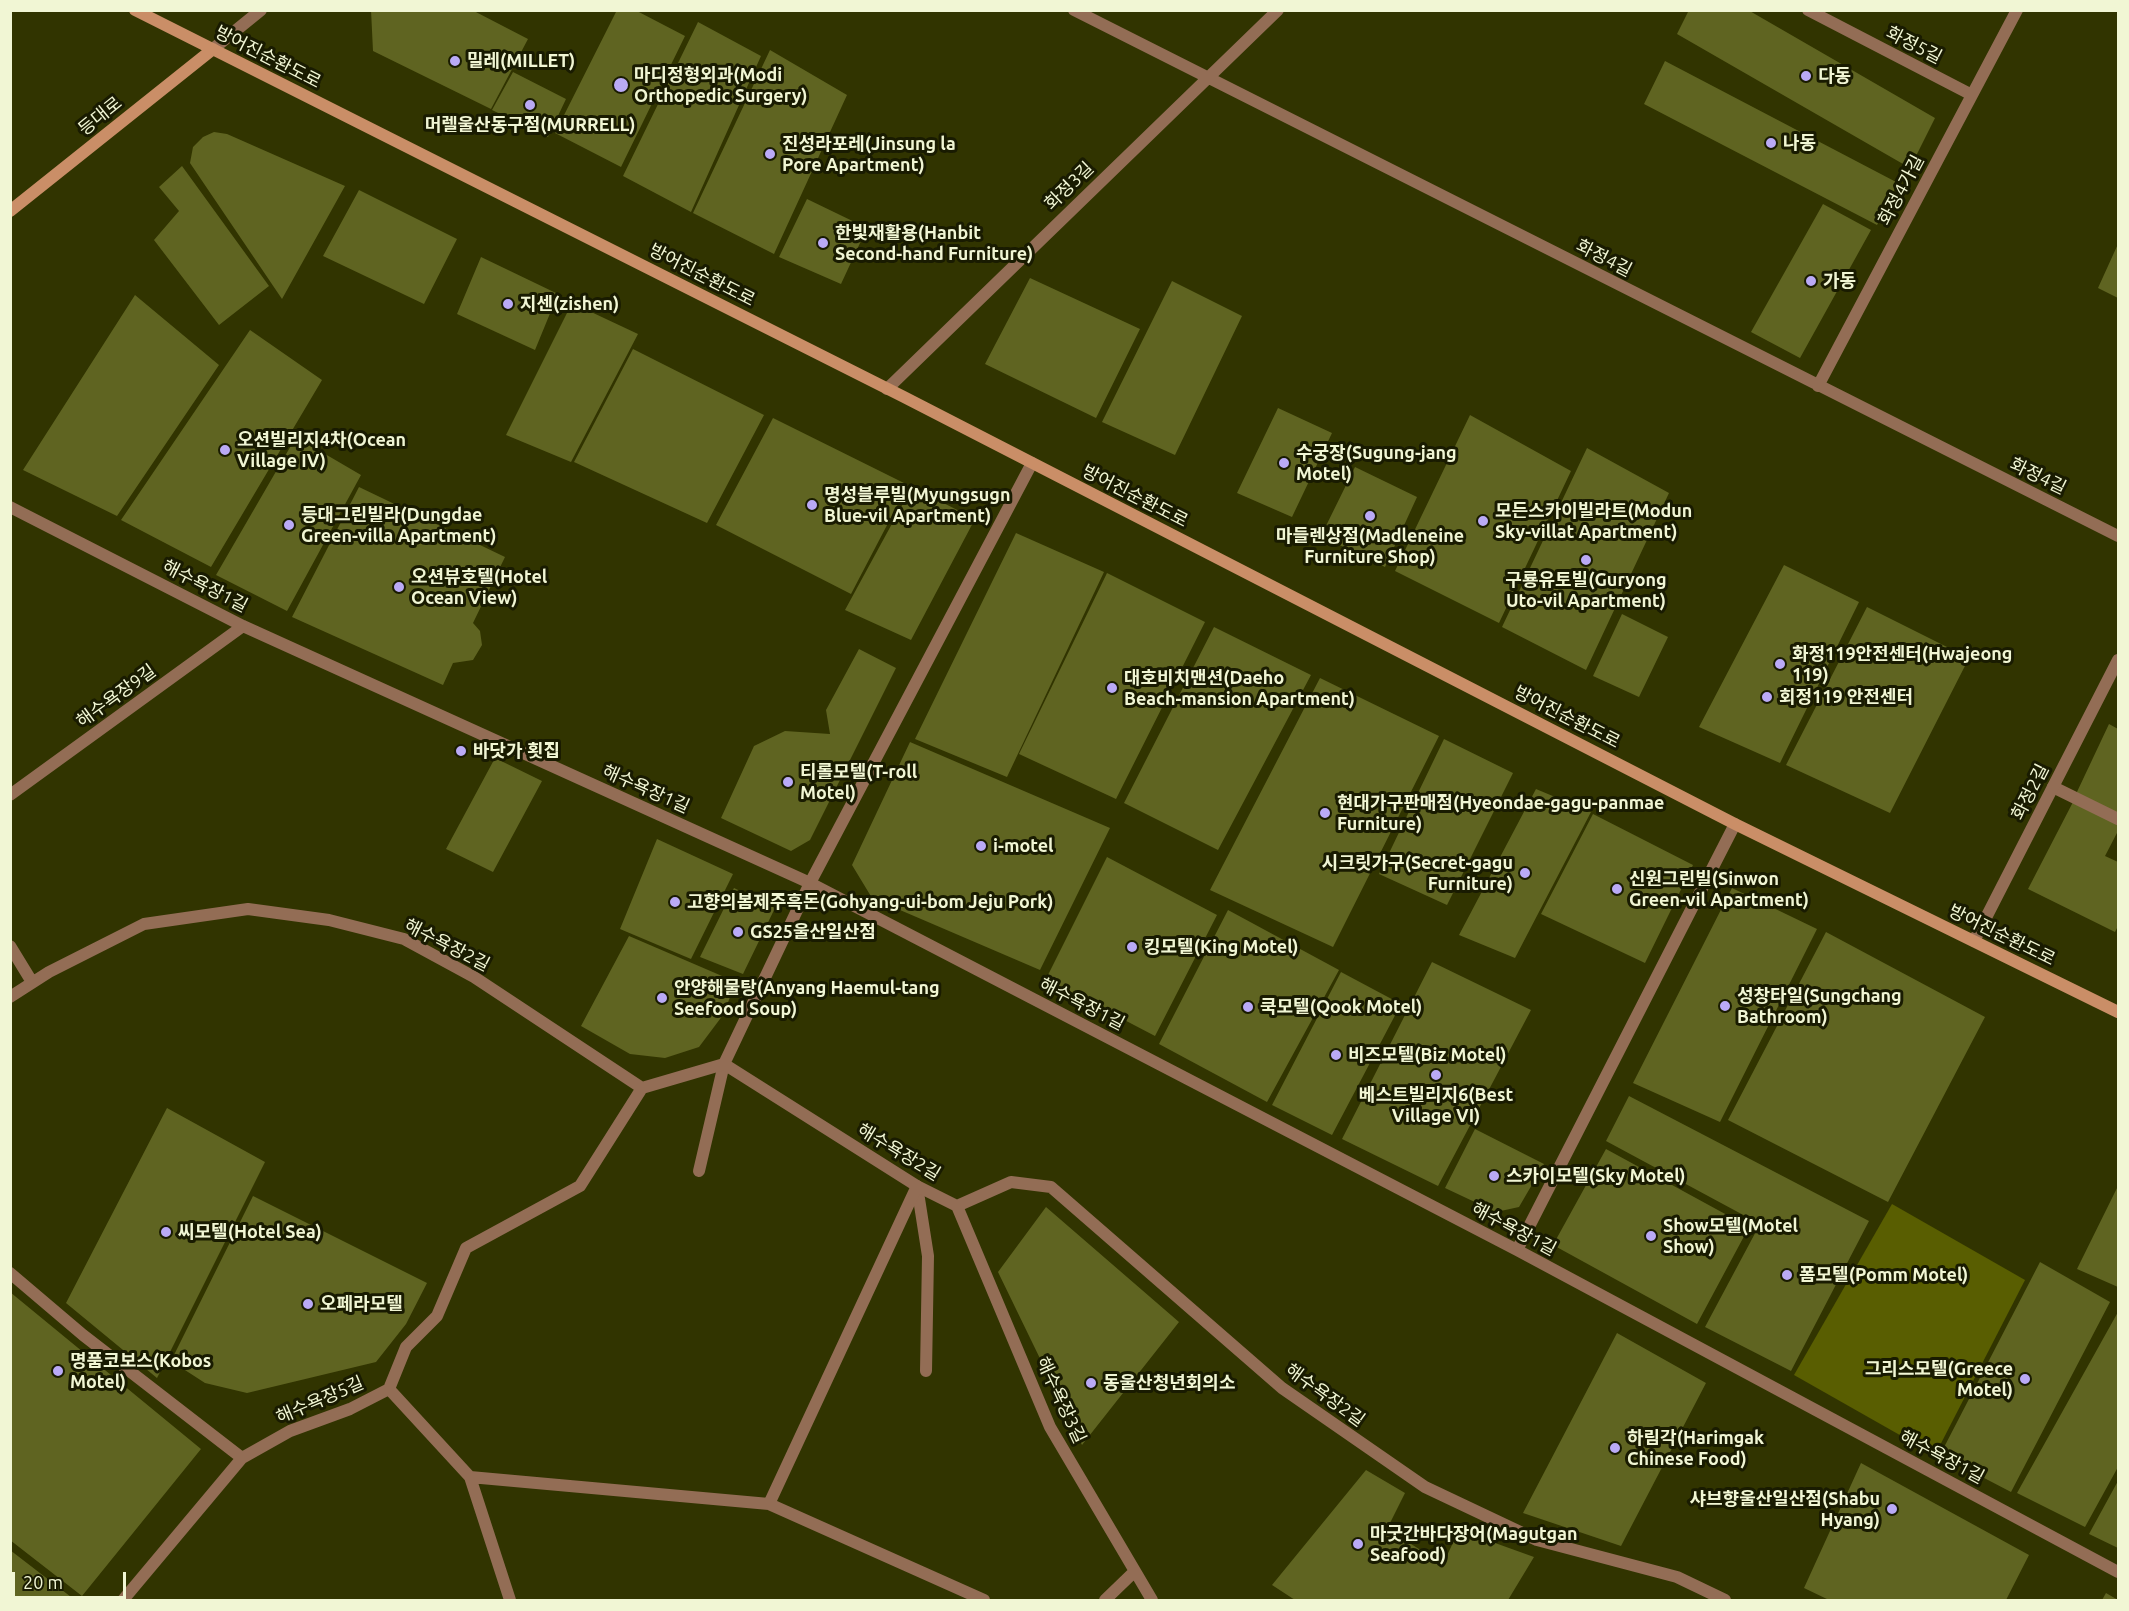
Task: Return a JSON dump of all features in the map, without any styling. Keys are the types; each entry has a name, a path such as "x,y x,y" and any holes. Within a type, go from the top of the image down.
{"main road":[{"name":"방어진순환도로","path":"135,10 887,389 1735,824 2118,1012"},
{"name":"등대로","path":"10,211 213,49"}],"street":[{"path":"213,49 261,10"},
{"name":"화정4길","path":"1074,10 2118,536"},
{"name":"화정3길","path":"887,389 1278,10"},
{"name":"화정5길","path":"1808,10 1972,95"},
{"name":"화정4가길","path":"1818,386 2017,10"},
{"path":"699,1171 724,1064 810,883 1032,463"},
{"name":"해수욕장1길","path":"10,507 243,626 810,883 1517,1250 2118,1572"},
{"name":"해수욕장9길","path":"10,795 243,626"},
{"name":"화정2길","path":"1974,941 2118,660"},
{"path":"2053,786 2118,819"},
{"path":"1517,1250 1735,824"},
{"name":"해수욕장2길","path":"10,997 49,972 144,924 248,909 329,920 404,939 474,977 642,1089"},
{"path":"10,946 32,982"},
{"path":"389,1389 406,1347 436,1317 466,1248 580,1186 642,1089 724,1064"},
{"name":"해수욕장2길","path":"724,1064 917,1186 957,1206 1011,1182 1051,1187 1282,1388 1425,1487 1537,1540 1677,1577 1725,1600"},
{"path":"917,1186 928,1256 926,1371"},
{"path":"768,1504 917,1186"},
{"name":"해수욕장3길","path":"957,1206 1050,1427 1152,1600"},
{"path":"10,1273 83,1335 242,1458"},
{"name":"해수욕장5길","path":"123,1600 242,1458 290,1431 350,1409 389,1389 470,1477 510,1600"},
{"path":"470,1477 768,1504 984,1600"},
{"path":"1105,1600 1134,1572"}],"shaded area":[{"path":"1892,1204 2025,1280 1935,1455 1794,1375"}],"building":[{"name":"밀레(MILLET)","path":"371,10 472,10 528,39 491,109 373,51"},
{"name":"마디정형외과(Modi Orthopedic Surgery)","path":"617,10 635,10 685,36 621,167 555,133"},
{"name":"다동","path":"1689,10 1748,10 1935,118 1910,168 1677,34"},
{"path":"698,22 761,56 691,212 623,176"},
{"name":"진성라포레(Jinsung la Pore Apartment)","path":"770,50 847,95 774,254 693,213"},
{"name":"나동","path":"1665,61 1898,183 1877,225 1644,104"},
{"name":"머렐울산동구점(MURRELL)","path":"513,72 566,99 548,137 492,110"},
{"path":"214,132 227,134 345,186 282,299 190,163 193,147 203,137"},
{"path":"182,166 269,286 219,325 154,240 179,211 159,187"},
{"path":"359,190 457,239 424,304 323,256"},
{"name":"한빛재활용(Hanbit Second-hand Furniture)","path":"807,199 867,228 841,284 779,257"},
{"name":"가동","path":"1823,204 1871,230 1800,358 1751,332"},
{"path":"2118,244 2118,298 2098,288"},
{"name":"지센(zishen)","path":"481,257 558,294 535,350 457,314"},
{"path":"1030,278 1140,329 1096,418 985,364"},
{"path":"1172,281 1242,316 1175,455 1102,422"},
{"path":"135,295 219,365 117,516 23,470"},
{"path":"572,303 638,334 571,462 506,435"},
{"name":"오션빌리지4차(Ocean Village IV)","path":"250,330 322,380 211,567 121,520"},
{"path":"633,349 764,415 707,523 574,462"},
{"name":"수궁장(Sugung-jang Motel)","path":"1278,408 1332,433 1292,517 1237,493"},
{"name":"모든스카이빌라트(Modun Sky-villat Apartment)","path":"1470,415 1571,471 1499,623 1395,571"},
{"name":"명성블루빌(Myungsugn Blue-vil Apartment)","path":"773,418 908,485 851,594 716,525"},
{"name":"등대그린빌라(Dungdae Green-villa Apartment)","path":"296,437 361,475 287,611 216,575"},
{"name":"구룡유토빌(Guryong Uto-vil Apartment)","path":"1587,448 1669,493 1586,670 1502,627"},
{"name":"마들렌상점(Madleneine Furniture Shop)","path":"1355,467 1417,497 1385,567 1321,536"},
{"name":"오션뷰호텔(Hotel Ocean View)","path":"359,487 505,557 473,623 480,631 482,645 473,660 453,663 443,685 292,617"},
{"path":"912,487 975,519 911,640 845,610"},
{"path":"1016,533 1104,572 1007,777 915,739"},
{"name":"화정119안전센터(Hwajeong 119)","path":"1784,565 1859,602 1780,763 1699,727"},
{"name":"대호비치맨션(Daeho Beach-mansion Apartment)","path":"1107,573 1205,622 1116,799 1019,754"},
{"path":"1867,607 1969,658 1890,813 1786,765"},
{"path":"1622,614 1668,637 1639,697 1593,676"},
{"path":"1214,627 1311,675 1218,850 1124,803"},
{"name":"티롤모텔(T-roll Motel)","path":"859,649 896,668 810,840 791,851 721,818 754,746 785,731 830,734 826,710"},
{"name":"현대가구판매점(Hyeondae-gagu-panmae Furniture)","path":"1320,678 1439,736 1333,947 1210,890"},
{"path":"2109,724 2118,729 2118,815 2076,794"},
{"path":"1444,739 1513,773 1447,905 1379,874"},
{"name":"i-motel","path":"910,742 1110,828 1040,970 872,898 852,865"},
{"path":"495,758 542,781 493,872 446,849"},
{"name":"시크릿가구(Secret-gagu Furniture)","path":"1536,789 1591,812 1515,958 1459,935"},
{"path":"2073,802 2118,823 2118,831 2105,856 2118,862 2118,926 2115,932 2028,889"},
{"name":"신원그린빌(Sinwon Green-vil Apartment)","path":"1593,814 1693,865 1645,963 1541,914"},
{"name":"고향의봄제주흑돈(Gohyang-ui-bom Jeju Pork)","path":"657,839 733,874 691,959 620,929"},
{"name":"킹모텔(King Motel)","path":"1107,857 1217,915 1155,1036 1046,979"},
{"name":"GS25울산일산점","path":"734,888 775,908 743,974 700,957"},
{"name":"성창타일(Sungchang Bathroom)","path":"1732,888 1817,929 1720,1122 1633,1083"},
{"name":"쿡모텔(Qook Motel)","path":"1228,910 1339,970 1267,1102 1159,1044"},
{"path":"1826,932 1985,1017 1888,1202 1728,1120"},
{"name":"안양해물탕(Anyang Haemul-tang Seefood Soup)","path":"629,936 736,982 723,1015 699,1047 665,1058 630,1054 581,1026"},
{"name":"베스트빌리지6(Best Village VI)","path":"1432,962 1531,1010 1438,1186 1342,1139"},
{"name":"비즈모텔(Biz Motel)","path":"1341,972 1401,1004 1332,1135 1272,1105"},
{"name":"폼모텔(Pomm Motel)","path":"1629,1096 1869,1221 1791,1371 1705,1327 1760,1224 1606,1141"},
{"name":"씨모텔(Hotel Sea)","path":"167,1108 265,1162 157,1378 66,1303"},
{"name":"스카이모텔(Sky Motel)","path":"1475,1129 1544,1164 1519,1207 1496,1212 1445,1188"},
{"name":"Show모텔(Motel Show)","path":"1606,1149 1749,1227 1697,1324 1553,1245"},
{"path":"2118,1186 2118,1287 2077,1269"},
{"name":"오페라모텔","path":"253,1196 427,1283 406,1324 376,1362 247,1393 205,1383 171,1361"},
{"name":"동울산청년회의소","path":"1046,1207 1179,1322 1082,1445 998,1272"},
{"name":"그리스모텔(Greece Motel)","path":"2040,1262 2110,1302 2011,1492 1940,1455"},
{"name":"명품코보스(Kobos Motel)","path":"10,1292 201,1449 82,1596 10,1540"},
{"path":"2118,1312 2118,1467 2085,1527 2017,1493"},
{"name":"하림각(Harimgak Chinese Food)","path":"1617,1333 1706,1383 1621,1546 1523,1513"},
{"name":"샤브향울산일산점(Shabu Hyang)","path":"1861,1463 2029,1555 2006,1600 1829,1600 1804,1588"},
{"name":"마굿간바다장어(Magutgan Seafood)","path":"1366,1470 1405,1493 1387,1529 1443,1564 1459,1530 1534,1557 1508,1600 1295,1600 1272,1585"},
{"path":"2118,1481 2118,1548 2089,1534"},
{"path":"10,1550 75,1600 10,1600"},
{"path":"2106,1593 2118,1600 2102,1600"}],"place":[{"name":"밀레(MILLET)","path":"455,61"},
{"name":"다동","path":"1806,76"},
{"name":"마디정형외과(Modi Orthopedic Surgery)","path":"621,85"},
{"name":"머렐울산동구점(MURRELL)","path":"530,105"},
{"name":"나동","path":"1771,143"},
{"name":"진성라포레(Jinsung la Pore Apartment)","path":"770,154"},
{"name":"한빛재활용(Hanbit Second-hand Furniture)","path":"823,243"},
{"name":"가동","path":"1811,281"},
{"name":"지센(zishen)","path":"508,304"},
{"name":"오션빌리지4차(Ocean Village IV)","path":"225,450"},
{"name":"수궁장(Sugung-jang Motel)","path":"1284,463"},
{"name":"명성블루빌(Myungsugn Blue-vil Apartment)","path":"812,505"},
{"name":"마들렌상점(Madleneine Furniture Shop)","path":"1370,516"},
{"name":"모든스카이빌라트(Modun Sky-villat Apartment)","path":"1483,521"},
{"name":"등대그린빌라(Dungdae Green-villa Apartment)","path":"289,525"},
{"name":"구룡유토빌(Guryong Uto-vil Apartment)","path":"1586,560"},
{"name":"오션뷰호텔(Hotel Ocean View)","path":"399,587"},
{"name":"화정119안전센터(Hwajeong 119)","path":"1780,664"},
{"name":"대호비치맨션(Daeho Beach-mansion Apartment)","path":"1112,688"},
{"name":"회정119 안전센터","path":"1767,697"},
{"name":"바닷가 횟집","path":"461,751"},
{"name":"티롤모텔(T-roll Motel)","path":"788,782"},
{"name":"현대가구판매점(Hyeondae-gagu-panmae Furniture)","path":"1325,813"},
{"name":"i-motel","path":"981,846"},
{"name":"시크릿가구(Secret-gagu Furniture)","path":"1525,873"},
{"name":"신원그린빌(Sinwon Green-vil Apartment)","path":"1617,889"},
{"name":"고향의봄제주흑돈(Gohyang-ui-bom Jeju Pork)","path":"675,902"},
{"name":"GS25울산일산점","path":"738,932"},
{"name":"킹모텔(King Motel)","path":"1132,947"},
{"name":"안양해물탕(Anyang Haemul-tang Seefood Soup)","path":"662,998"},
{"name":"성창타일(Sungchang Bathroom)","path":"1725,1006"},
{"name":"쿡모텔(Qook Motel)","path":"1248,1007"},
{"name":"비즈모텔(Biz Motel)","path":"1336,1055"},
{"name":"베스트빌리지6(Best Village VI)","path":"1436,1075"},
{"name":"스카이모텔(Sky Motel)","path":"1494,1176"},
{"name":"씨모텔(Hotel Sea)","path":"166,1232"},
{"name":"Show모텔(Motel Show)","path":"1651,1236"},
{"name":"폼모텔(Pomm Motel)","path":"1787,1275"},
{"name":"오페라모텔","path":"308,1304"},
{"name":"명품코보스(Kobos Motel)","path":"58,1371"},
{"name":"그리스모텔(Greece Motel)","path":"2025,1379"},
{"name":"동울산청년회의소","path":"1091,1383"},
{"name":"하림각(Harimgak Chinese Food)","path":"1615,1448"},
{"name":"샤브향울산일산점(Shabu Hyang)","path":"1892,1509"},
{"name":"마굿간바다장어(Magutgan Seafood)","path":"1358,1544"}]}
